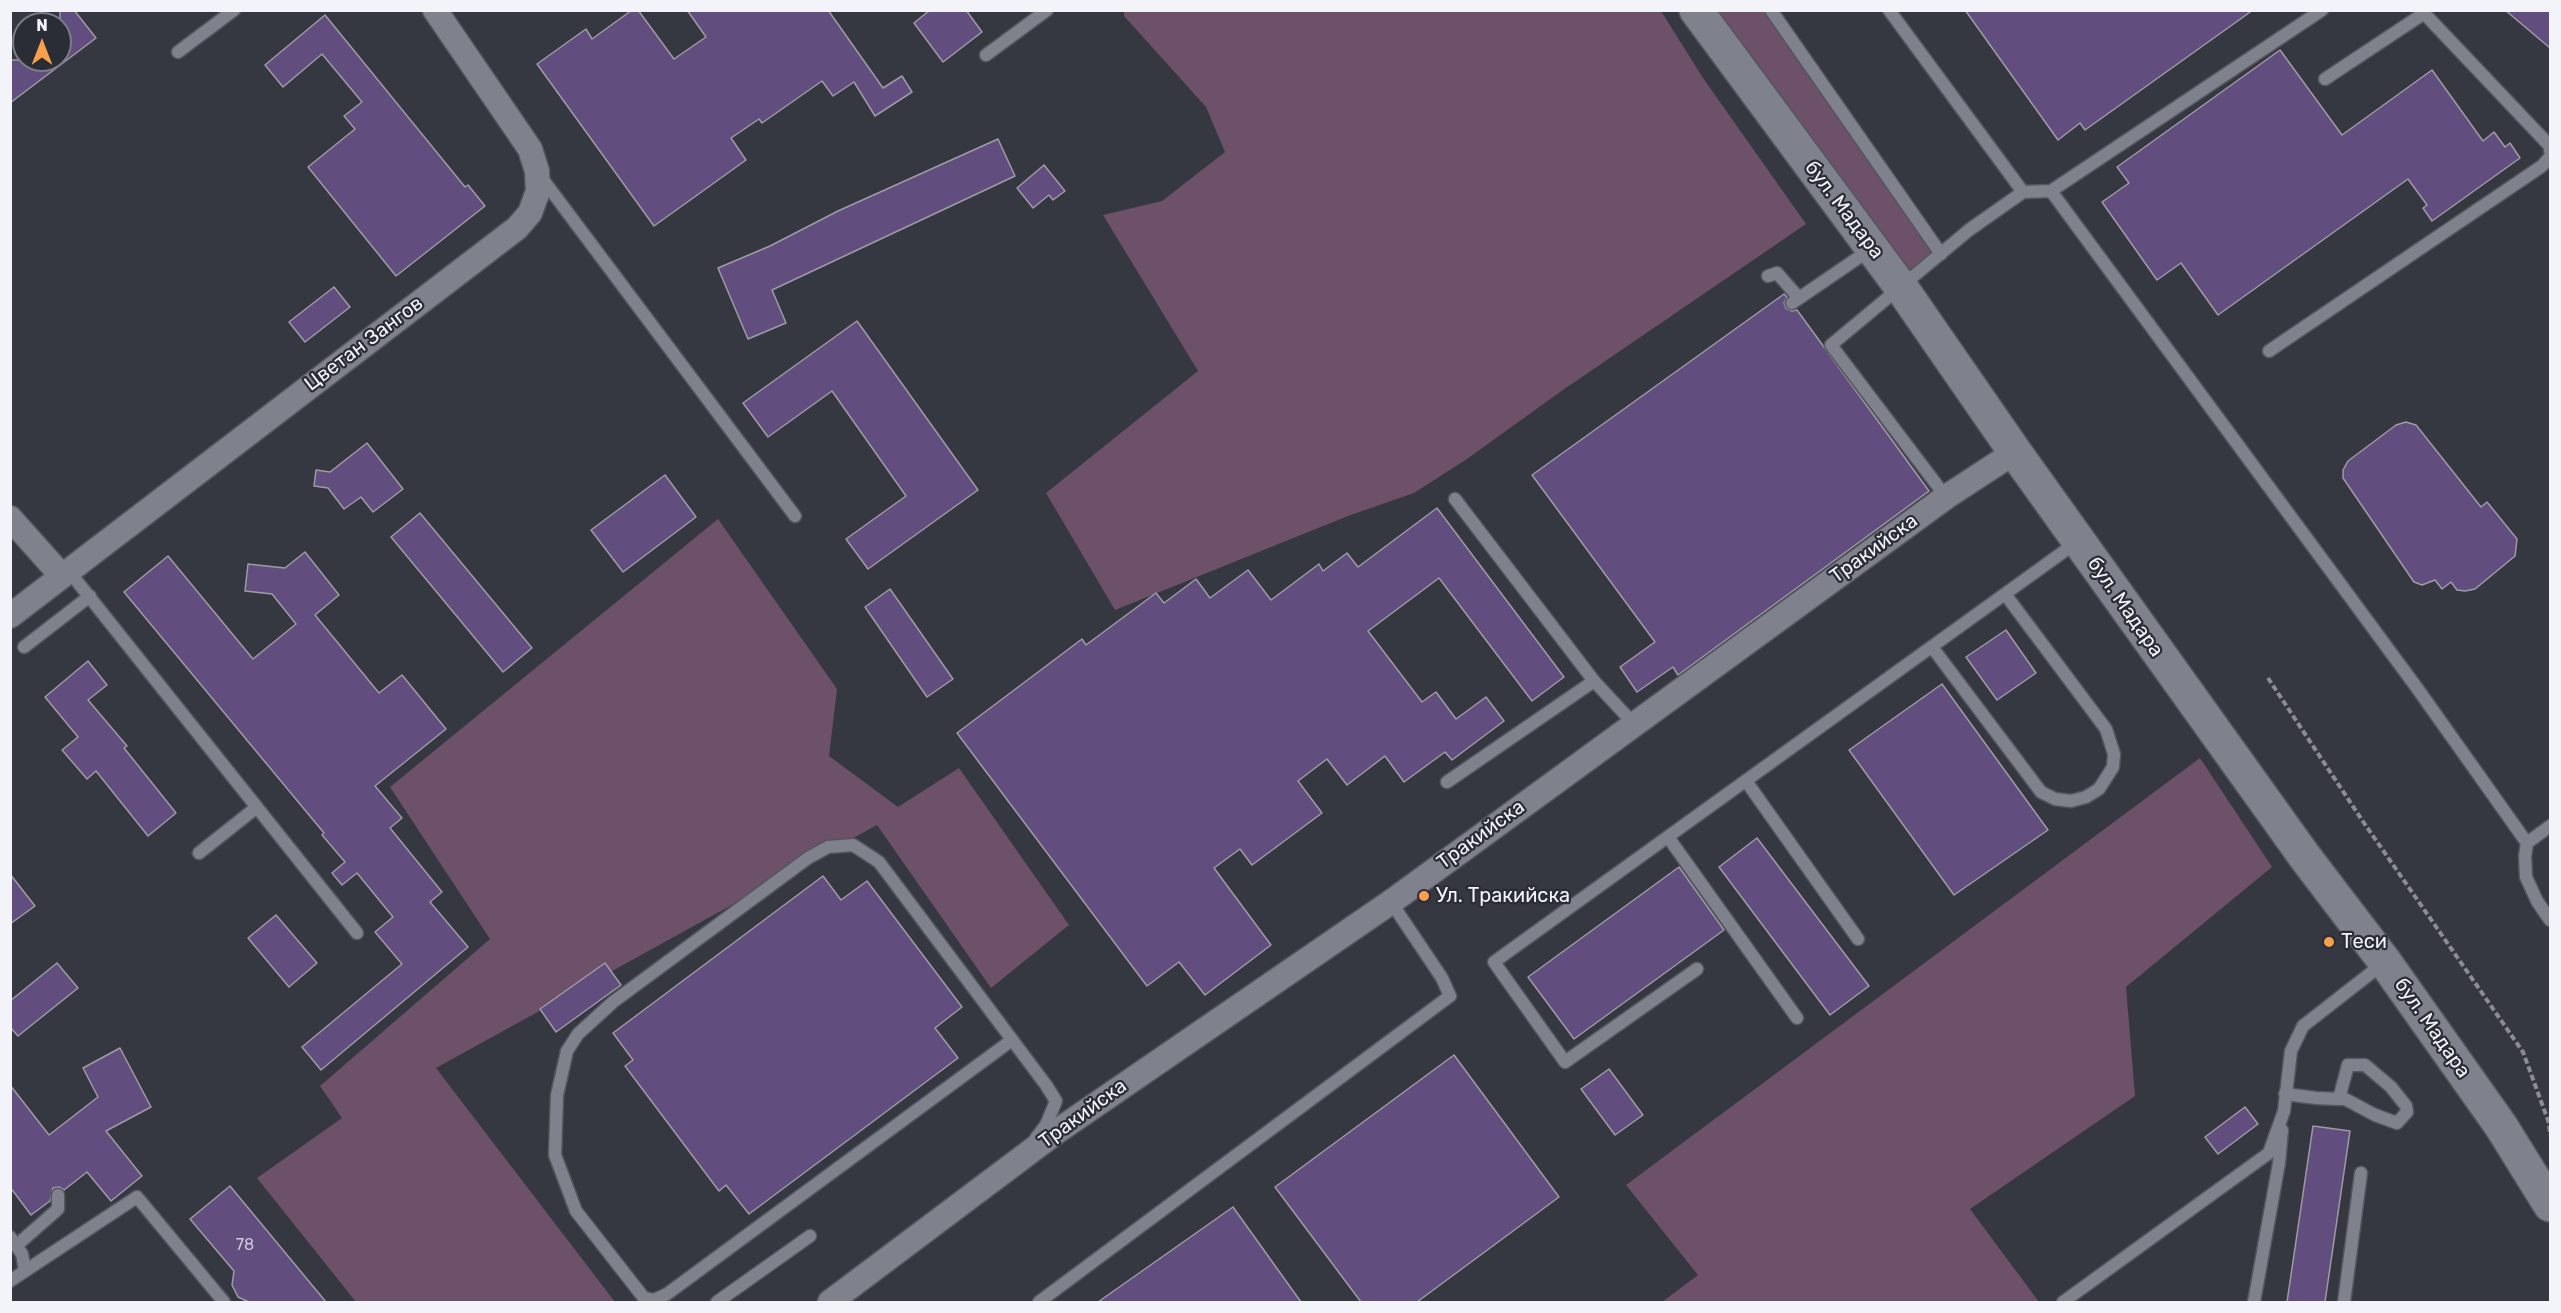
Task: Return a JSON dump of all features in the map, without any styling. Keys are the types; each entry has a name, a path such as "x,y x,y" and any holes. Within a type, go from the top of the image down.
{"main road":[{"name":"бул. Мадара","path":"1696,10 1901,287 2078,541 2291,838 2385,962 2501,1126 2550,1205"}],"street":[{"name":"Цветан Зангов","path":"10,616 517,228 530,213 538,191 537,171 530,149 435,10"},
{"name":"Тракийска","path":"830,1302 1154,1062 1391,902 1946,496 2015,452"},
{"path":"10,518 65,572"}],"lane":[{"path":"178,52 234,10"},
{"path":"986,56 1047,10"},
{"path":"1771,10 1941,254"},
{"path":"1890,10 2023,192"},
{"path":"1946,496 1831,345 1969,230 2023,192 2051,191 2322,10"},
{"path":"2325,79 2422,12 2550,146 2550,151"},
{"path":"2269,351 2542,166 2550,157"},
{"path":"537,171 795,516"},
{"path":"2051,191 2417,688 2527,843 2526,878 2537,901 2550,920"},
{"path":"1768,276 1777,273 1796,300 1872,248"},
{"path":"1455,499 1594,681 1634,724"},
{"path":"1697,969 1566,1062 1494,962 2078,541"},
{"path":"65,572 90,596 357,933"},
{"path":"1932,647 2041,792 2071,801 2086,797 2099,789 2113,767 2114,754 2106,729 2005,594"},
{"path":"24,647 90,596"},
{"path":"1447,782 1594,681"},
{"path":"1746,781 1858,939"},
{"path":"199,853 257,807"},
{"path":"2527,843 2550,826"},
{"path":"1668,837 1797,1018"},
{"path":"1012,1040 667,1294 654,1300 644,1298 576,1211 555,1155 557,1095 567,1050 578,1034 622,995 808,858 828,847 853,845 879,862 1012,1040 1056,1101 1046,1125 1021,1159"},
{"path":"1039,1302 1449,996 1442,978 1391,902"},
{"path":"2254,1302 2279,1163 2291,1051 2304,1026 2385,962"},
{"path":"2285,1094 2340,1099 2362,1106 2389,1122 2397,1123 2407,1112 2406,1106 2391,1087 2366,1065 2355,1062 2348,1065 2340,1099"},
{"path":"2063,1302 2269,1153 2283,1111"},
{"path":"2344,1302 2361,1173"},
{"path":"25,1271 22,1254 14,1241 58,1209 58,1195"},
{"path":"10,1281 137,1197 224,1302"},
{"path":"717,1302 810,1236"}],"path":[{"path":"2268,678 2364,823 2523,1052 2549,1123 2550,1135"}],"shaded area":[{"path":"1124,11 1661,11 1703,78 1806,224 1560,392 1467,459 1414,493 1348,516 1115,610 1046,493 1198,371 1103,215 1162,201 1225,152 1206,107 1124,16"},
{"path":"1696,11 1771,11 1941,254 1901,287"},
{"path":"718,519 837,689 829,756 898,807 959,768 1069,925 991,988 877,825 436,1068 615,1302 356,1302 257,1178 342,1118 320,1086 490,939 390,787"},
{"path":"2200,758 2272,867 2126,987 2135,1096 1970,1209 2039,1302 1662,1302 1698,1275 1626,1185"}],"building":[{"path":"60,10 74,10 96,38 72,56 72,12 60,12"},
{"path":"632,10 638,10 674,59 706,37 687,10 828,10 883,88 902,76 912,92 875,116 854,82 833,96 822,81 762,123 759,119 731,138 746,160 654,226 537,64 586,29 592,39"},
{"path":"930,10 966,10 982,32 943,62 914,23"},
{"path":"1965,10 2253,10 2085,130 2080,123 2058,140"},
{"path":"2505,10 2550,10 2550,48"},
{"path":"325,15 465,187 468,185 485,206 396,276 308,167 355,129 344,116 362,102 322,54 283,87 265,65"},
{"path":"2280,50 2342,135 2432,70 2483,141 2494,132 2505,147 2510,143 2520,158 2432,221 2423,208 2427,205 2408,179 2218,315 2181,263 2157,280 2102,202 2129,183 2117,167"},
{"path":"10,60 12,60 12,72 51,72 10,103"},
{"path":"998,139 1015,176 772,290 786,323 748,339 718,268"},
{"path":"1044,165 1065,191 1053,200 1049,195 1033,208 1017,188"},
{"path":"334,287 350,307 305,342 289,322"},
{"path":"1784,294 1787,297 1784,303 1786,308 1792,311 1797,310 1929,491 1678,675 1673,667 1637,692 1620,667 1655,642 1532,475"},
{"path":"857,321 978,490 868,569 846,539 906,496 832,391 768,437 743,403"},
{"path":"2406,422 2416,425 2481,507 2487,502 2517,539 2515,556 2475,589 2457,590 2451,582 2442,589 2435,580 2422,585 2414,582 2343,478 2343,470 2348,461 2396,425"},
{"path":"367,443 403,489 373,512 361,497 344,509 328,488 314,486 316,470 330,472"},
{"path":"665,475 696,517 623,572 591,530"},
{"path":"1437,508 1564,677 1532,701 1439,578 1368,631 1422,702 1436,692 1456,719 1486,697 1504,721 1452,760 1445,752 1404,782 1385,756 1347,785 1327,759 1298,781 1322,813 1252,865 1240,849 1214,868 1271,945 1205,995 1179,962 1147,986 957,733 1082,639 1086,645 1156,593 1164,603 1196,579 1210,598 1248,570 1271,600 1319,564 1323,571 1347,553 1358,567"},
{"path":"420,513 532,648 503,672 391,537"},
{"path":"305,552 339,595 315,615 379,693 402,675 446,729 375,786 402,818 390,828 442,892 430,902 468,947 321,1070 302,1047 402,964 375,932 393,917 357,873 342,885 332,873 345,862 322,835 324,833 124,592 168,556 253,659 296,624 272,594 245,591 248,564 285,568"},
{"path":"890,589 953,679 927,697 865,607"},
{"path":"2006,630 2036,673 1997,700 1966,657"},
{"path":"88,661 107,685 88,700 127,746 124,748 176,813 148,836 96,771 87,779 62,750 78,737 45,697"},
{"path":"1942,684 2048,830 1954,895 1849,750"},
{"path":"1757,838 1869,986 1830,1015 1719,867"},
{"path":"1679,867 1724,930 1574,1039 1528,977"},
{"path":"10,874 35,906 10,924"},
{"path":"823,876 841,900 867,881 962,1007 935,1028 958,1058 749,1214 726,1185 719,1191 625,1066 633,1060 613,1033"},
{"path":"276,915 317,963 289,987 248,938"},
{"path":"57,963 78,988 18,1036 10,1027 10,1001"},
{"path":"605,963 621,985 556,1032 540,1009"},
{"path":"120,1048 151,1107 106,1131 142,1176 111,1201 87,1172 64,1190 59,1187 53,1188 50,1201 31,1215 10,1187 10,1085 49,1135 98,1097 83,1068"},
{"path":"1454,1055 1559,1197 1417,1302 1361,1302 1275,1187"},
{"path":"1609,1069 1643,1115 1615,1135 1581,1089"},
{"path":"2245,1107 2258,1124 2218,1154 2205,1137"},
{"path":"2313,1126 2350,1131 2325,1302 2287,1302"},
{"path":"230,1186 326,1302 249,1302 238,1297 232,1285 234,1271 190,1219"},
{"path":"1233,1207 1301,1302 1098,1302"}],"place":[{"name":"Ул. Тракийска","path":"1424,896"},
{"name":"Теси","path":"2329,942"}]}
